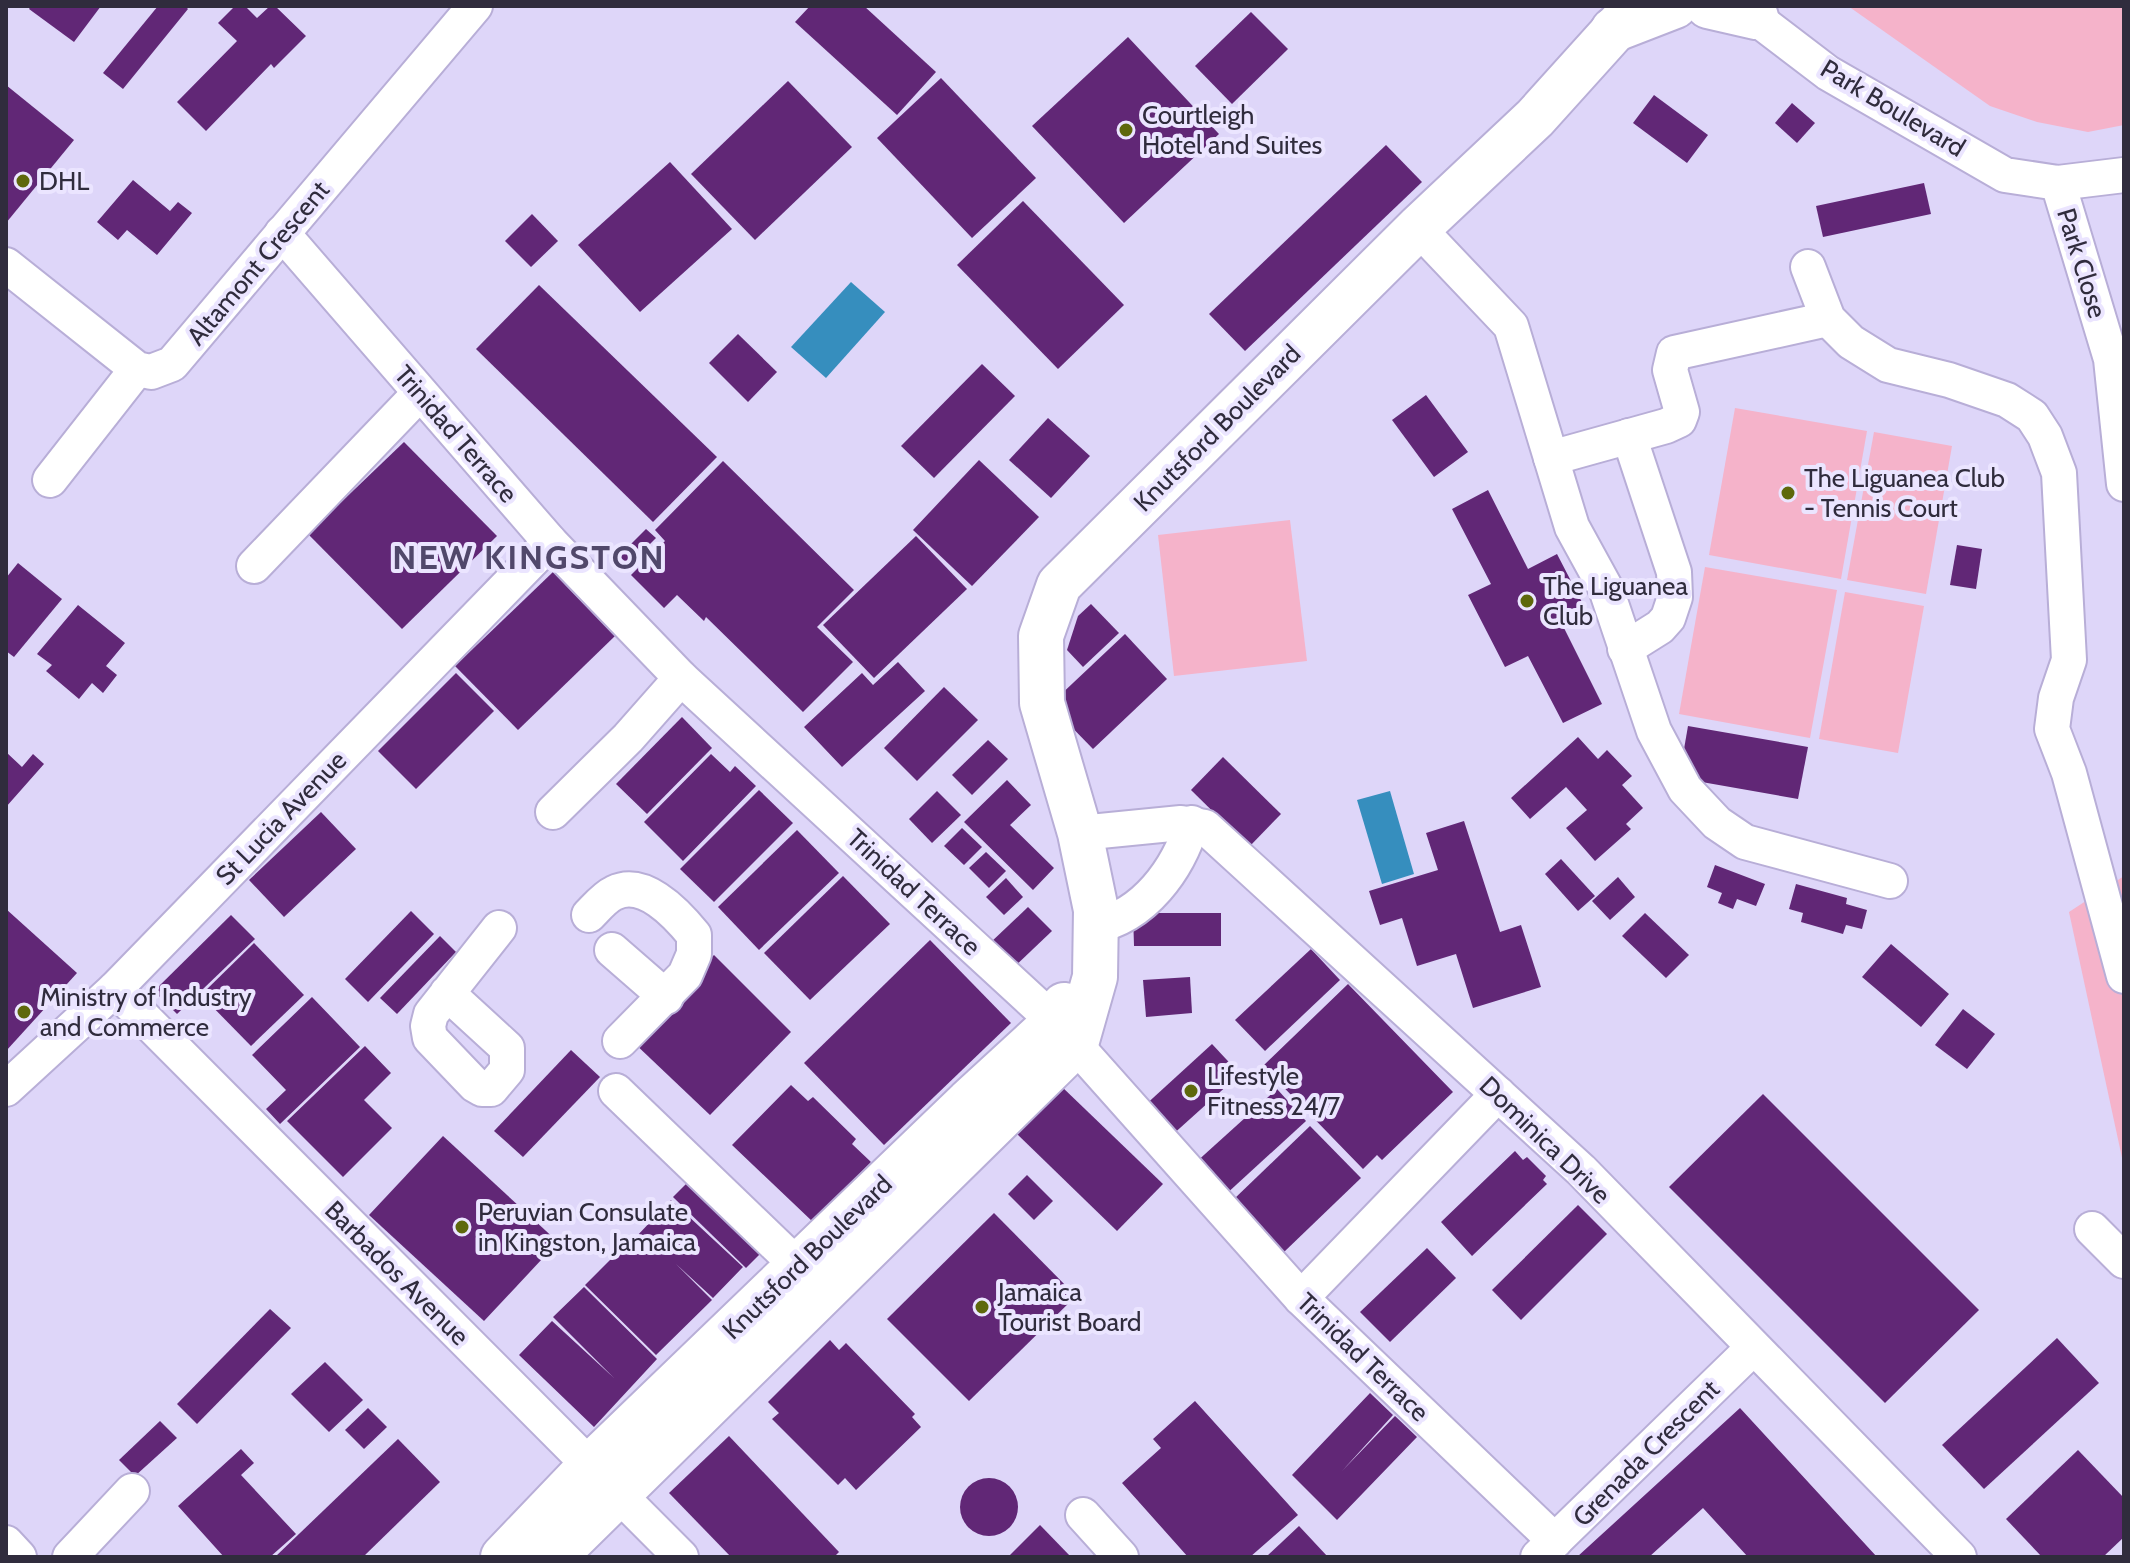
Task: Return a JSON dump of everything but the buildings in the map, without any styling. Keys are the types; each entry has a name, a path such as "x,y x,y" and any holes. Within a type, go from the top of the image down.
{"main road":[{"path":"1624,18 1675,6"},
{"path":"1708,6 1749,10"},
{"name":"Knutsford Boulevard","path":"503,1557 603,1480 1066,1033 1095,977 1096,910 1080,833 1042,703 1041,636 1059,585 1418,228 1535,118 1624,18"},
{"name":"Knutsford Boulevard","path":"554,1557 603,1480 798,1266 1066,1033"}],"street":[{"name":"Altamont Crescent","path":"137,369 151,372 172,364 475,6"},
{"name":"Park Boulevard","path":"1749,10 1828,73 2005,175 2058,183 2124,172"},
{"name":"Park Close","path":"2058,183 2117,363 2124,484"},
{"path":"1418,228 1511,326 1572,527 1606,589 1654,731 1685,789 1717,823 1745,842 1890,881"},
{"name":"Trinidad Terrace","path":"282,233 550,542 681,678 1066,1033 1301,1298 1547,1549"},
{"path":"1808,267 1828,319 1851,342 1888,365 1949,380 2007,400 2032,416 2045,436 2059,473 2069,660 2056,698 2052,729 2069,773 2124,976"},
{"path":"10,276 137,369 50,480"},
{"path":"1551,458 1679,420 1682,412 1670,370 1674,353 1828,319"},
{"path":"254,566 420,393"},
{"path":"1625,649 1660,627 1668,618 1675,597 1674,572 1629,436"},
{"name":"St Lucia Avenue","path":"6,1089 115,989 550,542"},
{"path":"553,812 628,738 681,678"},
{"path":"1080,833 1192,823 1185,846 1146,901 1095,936"},
{"name":"Dominica Drive","path":"1192,823 1205,827 1581,1170 1959,1557"},
{"path":"589,915 614,893 634,890 655,898 694,935 694,954 685,975 620,1041"},
{"path":"447,993 499,928"},
{"path":"612,950 666,997"},
{"name":"Barbados Avenue","path":"115,989 681,1557"},
{"path":"616,1091 798,1266"},
{"path":"1301,1298 1498,1094"},
{"path":"2092,1229 2124,1261"},
{"name":"Grenada Crescent","path":"1547,1549 1753,1348"},
{"path":"70,1557 132,1491"},
{"path":"1083,1515 1121,1557"},
{"path":"6,1543 19,1557"}],"shaded area":[{"path":"1848,6 2124,6 2124,125 2088,132 2037,122 1990,106"},
{"name":"The Liguanea Club - Tennis Court","path":"1735,408 1867,431 1841,579 1709,555"},
{"name":"The Liguanea Club - Tennis Court","path":"1874,432 1952,446 1926,594 1847,580"},
{"path":"1290,520 1307,661 1174,676 1158,535"},
{"name":"The Liguanea Club - Tennis Court","path":"1705,567 1837,590 1810,738 1679,714"},
{"name":"The Liguanea Club - Tennis Court","path":"1845,592 1924,606 1898,753 1819,739"},
{"path":"2124,876 2124,1167 2069,912"}],"water":[{"path":"851,282 885,312 826,378 791,347"},
{"path":"1390,791 1414,874 1382,884 1357,800"}],"place":[{"name":"Courtleigh Hotel and Suites","path":"1126,130"},
{"name":"DHL","path":"23,181"},
{"name":"The Liguanea Club - Tennis Court","path":"1788,493"},
{"name":"The Liguanea Club","path":"1527,601"},
{"name":"Ministry of Industry and Commerce","path":"24,1012"},
{"name":"Lifestyle Fitness 24/7","path":"1191,1091"},
{"name":"Peruvian Consulate in Kingston, Jamaica","path":"462,1227"},
{"name":"Jamaica Tourist Board","path":"982,1307"}],"district":[{"name":"NEW KINGSTON","path":"529,557"}]}
